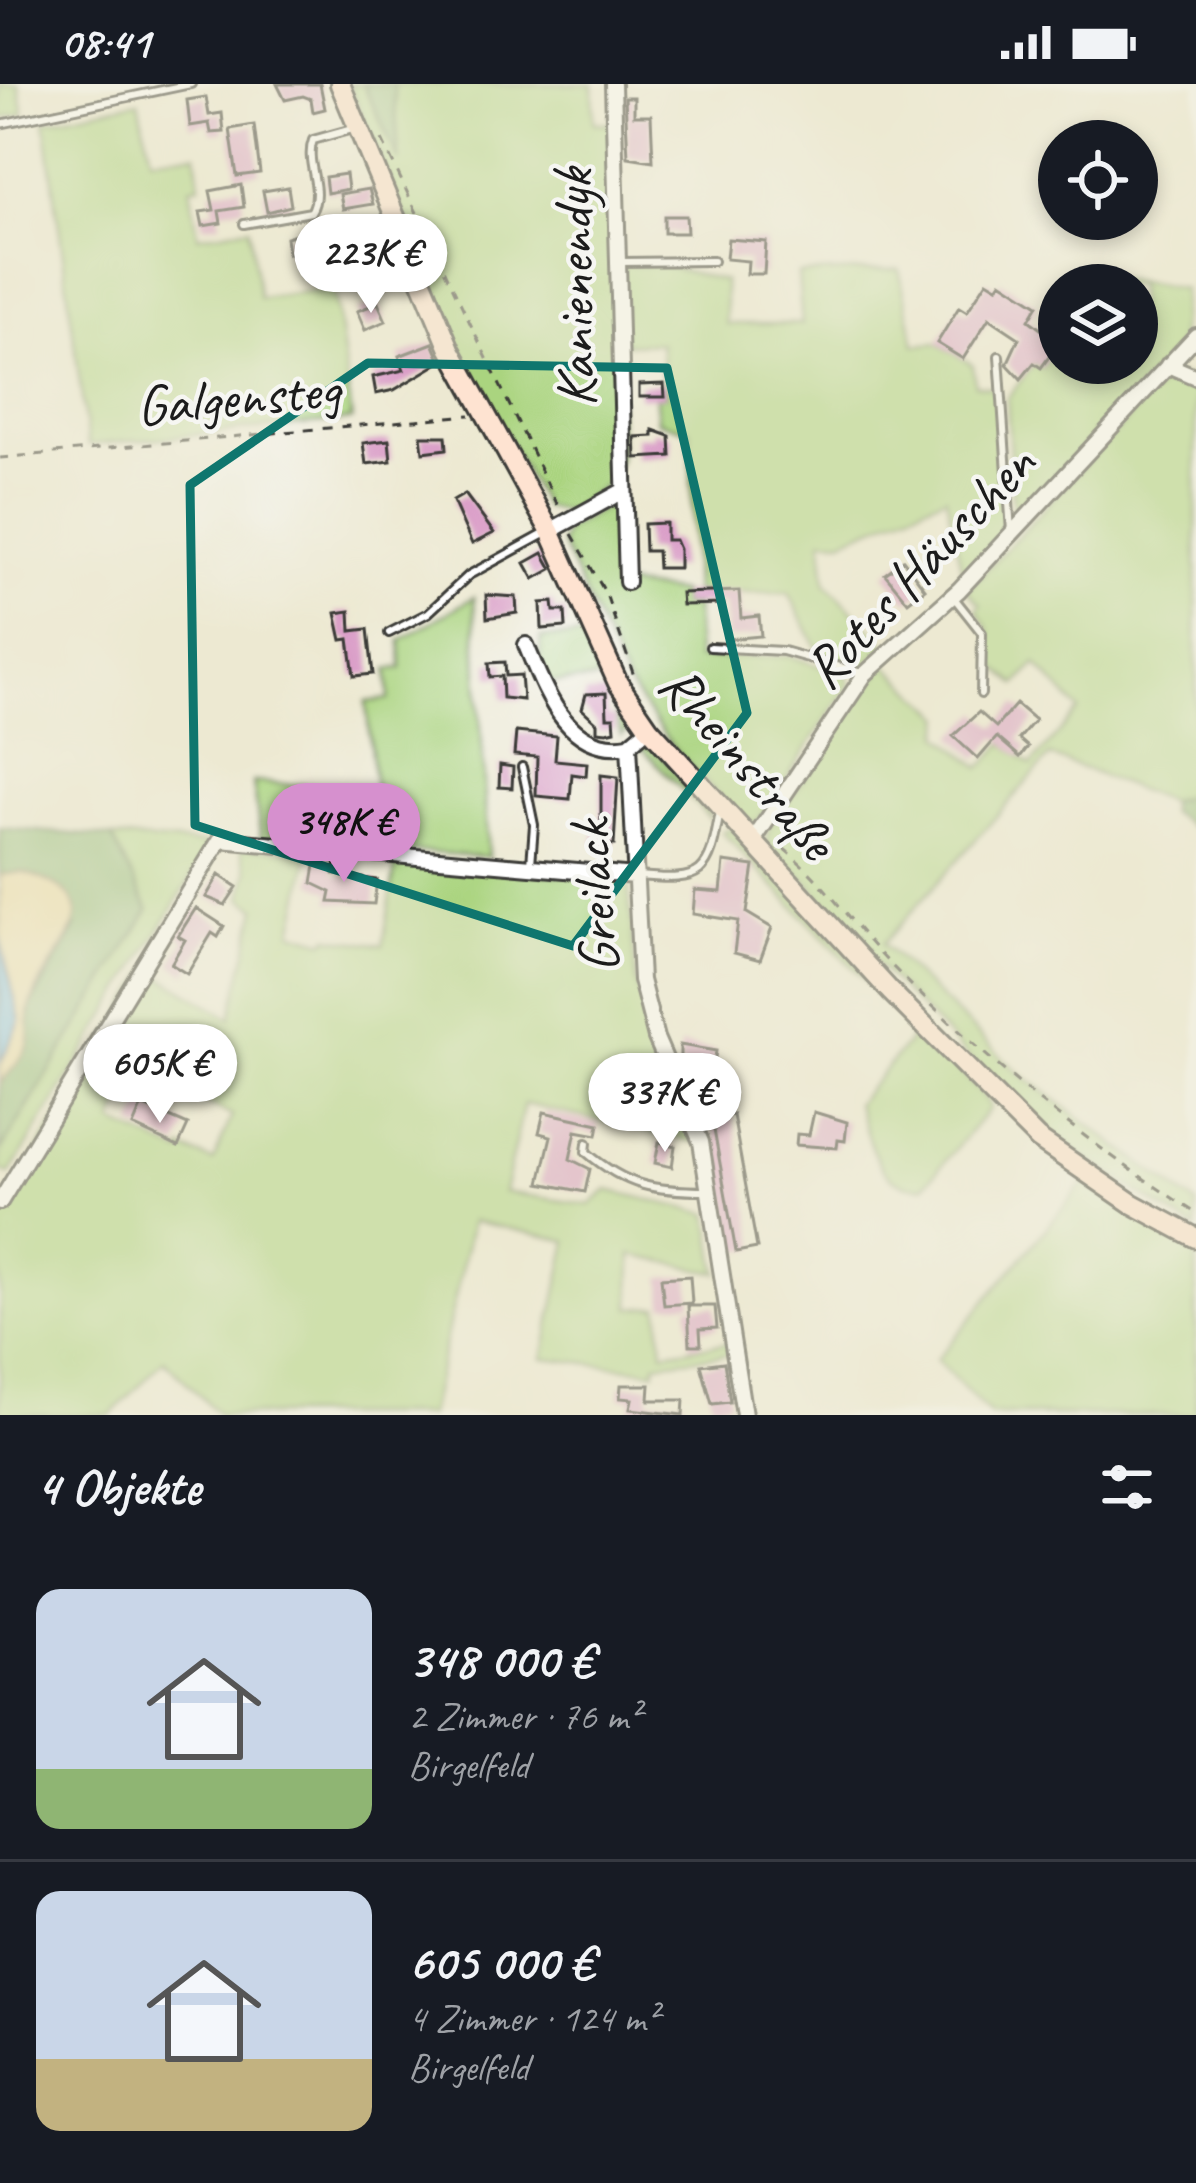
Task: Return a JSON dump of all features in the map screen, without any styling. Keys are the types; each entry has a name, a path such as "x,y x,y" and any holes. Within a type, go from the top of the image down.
{"main road":[{"name":"Rheinstraße","path":"340,84 450,349 558,527 618,682 650,728 720,808 756,836 891,992 1038,1139 1131,1203 1196,1238"}],"street":[{"name":"Kanienendyk","path":"614,84 627,582"},
{"name":"Rotes Häuschen","path":"756,836 865,674 953,596 1196,336"},
{"path":"1168,365 1196,377"},
{"name":"Kanienendyk","path":"558,527 623,491"},
{"path":"526,645 547,698 588,744 604,749 629,745"},
{"name":"Greilack","path":"650,728 629,745 641,980 656,1038 701,1142 744,1415"},
{"path":"0,1202 220,840 635,876"}],"lane":[{"path":"0,124 191,84"},
{"path":"244,224 310,212 317,194 309,150 313,140 359,127"},
{"path":"618,262 713,261"},
{"path":"999,356 1011,532"},
{"path":"389,633 428,613 469,575 558,527"},
{"path":"953,596 982,633 981,694"},
{"path":"710,647 783,651 865,674"},
{"path":"522,767 534,825 531,868"},
{"path":"635,876 686,880 700,873 712,858 720,808"},
{"path":"94,1049 155,1083"},
{"path":"587,1143 586,1152 617,1179 652,1188 711,1191"}],"path":[{"path":"382,140 558,527 606,594 639,686"},
{"name":"Galgensteg","path":"0,458 483,410"},
{"path":"756,836 817,876 884,957 1025,1090 1196,1213"}],"highlighted area":[{"path":"368,363 667,368 747,713 573,946 195,825 190,485"}],"green space":[{"path":"0,84 19,84 24,114 0,119"},
{"path":"349,84 363,84 398,157 394,84 593,84 594,123 611,123 620,456 612,480 569,512 544,507 464,360"},
{"path":"363,84 394,84 399,161"},
{"path":"139,101 151,157 196,153 200,185 190,187 198,236 249,227 259,298 334,288 352,420 88,445 45,121"},
{"path":"622,265 665,266 724,281 726,324 802,324 798,274 899,269 915,345 937,343 973,365 975,385 998,388 1005,530 963,576 946,496 842,540 822,539 826,584 886,644 862,670 822,658 789,593 694,593 690,430 657,421 656,397 665,396 660,343 623,344"},
{"path":"1158,285 1183,289 1179,345 1158,367"},
{"path":"1034,363 1038,384 1143,384 1019,516 1013,511 1007,398"},
{"path":"1171,373 1196,381 1196,793 1169,802 1050,756 883,944 1018,1072 1196,1204 1196,1230 1035,1125 870,957 810,884 766,846 769,828 885,664 944,717 941,735 981,768 1004,743 1031,765 1079,710 1036,664 1017,685 994,666 989,630 977,610 981,605 967,590"},
{"path":"608,506 622,512 623,585 681,593 682,605 695,605 697,659 790,656 847,675 850,684 758,821 746,824 676,751 627,684 561,543 566,530"},
{"path":"474,597 488,857 353,847 352,813 320,810 305,843 261,839 253,782 375,790 366,702 389,699 388,669 402,668 401,640"},
{"path":"588,636 630,715 630,729 621,735 607,679 547,683 539,666 541,638"},
{"path":"643,739 709,809 710,819 642,748 634,751"},
{"path":"1196,793 1196,830 1169,812 1169,802"},
{"path":"730,827 987,1100 990,1108 924,1186 908,1185 885,1172 856,1104 910,1040 910,1027 722,832"},
{"path":"0,828 112,837 149,910 0,1152 0,1084 28,1047 30,1007 76,927 22,872 0,875"},
{"path":"112,837 206,844 209,849 10,1174 0,1171 0,1152 149,910"},
{"path":"240,847 310,852 293,932 326,941 328,937 383,945 396,861 628,880 636,982 695,1142 524,1104 504,1192 590,1205 608,1190 709,1214 718,1273 632,1255 631,1308 659,1306 663,1352 728,1343 730,1354 656,1363 655,1371 543,1358 568,1241 472,1221 429,1415 219,1415 164,1360 111,1415 0,1415 0,1211 94,1058 133,1077 114,1123 181,1153 183,1149 213,1161 232,1116 106,1053 103,1044 149,969 231,1018 257,908 242,898 248,871"},
{"path":"1084,1183 1196,1248 1196,1415 990,1415 936,1360"}],"sand":[{"path":"22,872 54,884 71,898 76,913 30,1008 26,1051 0,1084 0,1064 20,1021 0,937 0,875"}],"water":[{"path":"0,937 20,1021 0,1064"}],"building":[{"path":"277,84 320,84 325,109 313,112 311,99 303,96 285,100"},
{"path":"206,97 209,115 222,113 224,132 211,133 209,123 190,126 187,100"},
{"path":"625,97 634,97 634,115 651,115 653,161 628,157"},
{"path":"254,125 260,173 237,176 230,129"},
{"path":"346,174 348,189 327,193 325,177"},
{"path":"241,185 244,207 219,211 221,223 203,226 200,212 214,210 210,191"},
{"path":"288,187 291,206 267,212 263,191"},
{"path":"369,189 373,204 343,209 340,194"},
{"path":"664,216 686,216 687,233 664,233"},
{"path":"377,221 385,241 357,253 352,241 340,246 335,234"},
{"path":"317,227 319,252 288,254 286,237"},
{"path":"728,239 766,242 764,274 747,274 748,261 726,259"},
{"path":"987,281 997,287 1001,281 1038,305 1029,320 1038,327 1038,366 1034,363 1021,379 1007,364 1019,338 989,318 963,359 937,343 959,307 967,312"},
{"path":"378,303 386,321 365,330 357,311"},
{"path":"433,343 441,362 394,390 376,394 373,377 404,370 399,356"},
{"path":"664,384 665,397 639,397 639,385"},
{"path":"653,430 670,436 671,456 636,458 635,437 653,436"},
{"path":"421,436 446,436 447,449 423,452"},
{"path":"389,440 391,461 366,464 363,443"},
{"path":"465,494 494,533 472,544 453,501"},
{"path":"666,523 666,540 675,540 679,549 679,568 658,568 657,551 645,551 644,524"},
{"path":"543,553 552,569 534,579 525,563"},
{"path":"903,560 925,589 908,602 885,574"},
{"path":"739,591 741,618 759,616 761,636 727,639 724,604 682,605 681,593"},
{"path":"486,595 516,597 517,613 487,618"},
{"path":"553,602 554,611 565,611 566,627 542,629 541,603"},
{"path":"350,611 351,631 368,629 373,674 354,676 349,639 342,640 336,613"},
{"path":"505,662 506,676 521,675 523,700 503,698 502,676 490,677 489,663"},
{"path":"606,693 607,717 614,717 615,730 597,731 597,723 582,709 586,694"},
{"path":"1016,704 1035,720 1019,739 1028,747 1020,757 997,737 978,759 953,736 979,712 996,727"},
{"path":"516,732 557,736 555,760 587,763 586,776 572,774 570,799 536,796 537,757 514,755"},
{"path":"500,765 513,767 512,788 499,787"},
{"path":"601,775 618,777 614,845 594,844 596,825 601,825"},
{"path":"322,820 338,821 337,839 320,837"},
{"path":"316,860 336,861 334,874 377,880 374,904 329,902 331,892 312,883"},
{"path":"724,862 754,866 747,913 772,928 760,960 734,953 738,921 693,914 695,890 721,892"},
{"path":"219,875 237,887 225,905 206,897"},
{"path":"196,908 224,926 218,937 212,933 187,974 171,964 185,940 178,936"},
{"path":"680,1045 716,1051 710,1088 697,1086 700,1069 680,1065"},
{"path":"142,1105 188,1125 178,1147 133,1126"},
{"path":"544,1112 599,1124 597,1135 576,1131 570,1159 590,1169 585,1192 540,1183 551,1136 539,1133"},
{"path":"814,1112 847,1122 845,1141 838,1140 837,1148 796,1145 797,1134 809,1135"},
{"path":"733,1115 757,1248 736,1252 712,1119"},
{"path":"659,1142 675,1146 672,1167 655,1163"},
{"path":"690,1276 692,1303 664,1305 661,1278"},
{"path":"688,1306 715,1306 717,1328 700,1329 701,1345 690,1345"},
{"path":"724,1362 730,1402 712,1404 701,1365"},
{"path":"621,1385 650,1385 649,1400 684,1400 683,1415 630,1409 632,1399 620,1398"}]}
